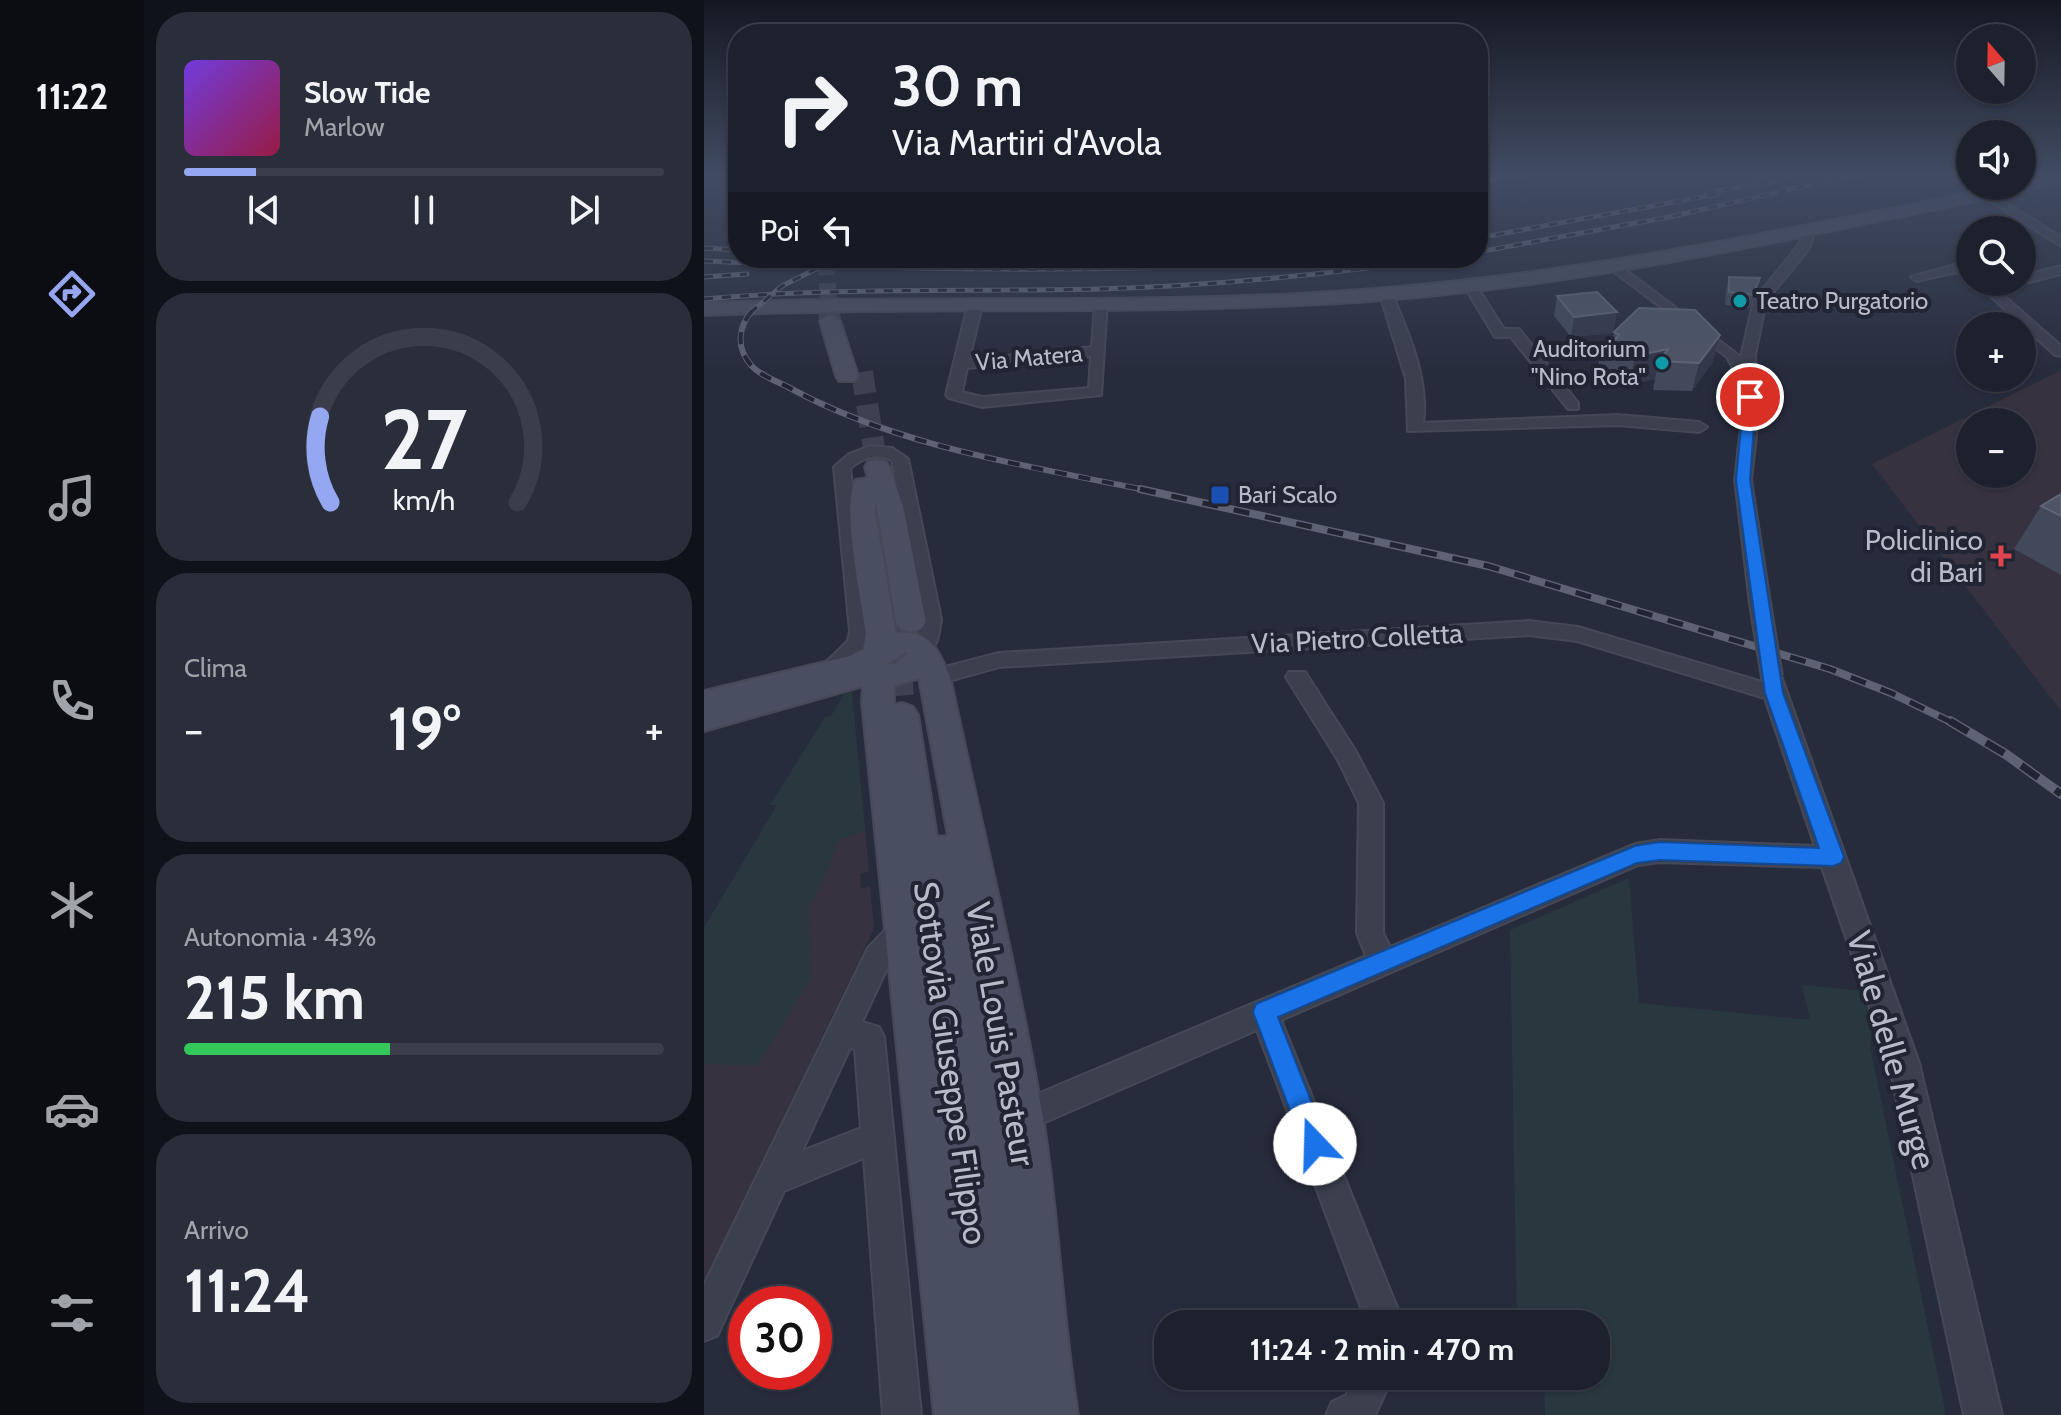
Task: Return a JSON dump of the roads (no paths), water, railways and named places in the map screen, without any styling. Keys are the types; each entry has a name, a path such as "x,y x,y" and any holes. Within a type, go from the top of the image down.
{"main road":[{"path":"704,309 1234,303 1386,294 1471,287 1615,268 1766,240"},
{"path":"836,320 854,374"},
{"name":"Sottovia Giuseppe Filippo","path":"874,662 881,634 862,512 868,474 914,664 1002,1203 1048,1398"},
{"path":"704,719 874,662"},
{"path":"874,662 879,681 878,702 906,927 938,1252 961,1415"},
{"path":"704,703 874,662 900,675 914,664"},
{"name":"Sottovia Giuseppe Filippo","path":"914,664 997,1415"},
{"name":"Viale Louis Pasteur","path":"914,664 1020,1117 1033,1218 1048,1398"}],"street":[{"name":"Viale delle Murge","path":"1806,240 1804,247 1760,300 1748,355 1750,391 1743,480 1773,685 1904,1063 1983,1415"},
{"path":"1615,268 1733,355 1750,391"},
{"path":"1917,277 1956,268"},
{"path":"2036,276 2061,270"},
{"path":"1471,287 1500,334 1514,332 1573,406"},
{"path":"1386,294 1406,342 1417,416 1414,428 1618,420 1699,427"},
{"path":"2002,296 2060,352"},
{"path":"975,305 954,395 982,402 1096,392 1102,305"},
{"name":"Via Matera","path":"959,365 1099,351"},
{"name":"Viale Louis Pasteur","path":"828,671 858,643 860,631 842,467 856,455 884,450 900,459 931,619 928,641 914,664"},
{"name":"Via Pietro Colletta","path":"914,664 1529,628 1578,634 1682,667 1773,685"},
{"path":"1297,677 1347,756 1371,803 1370,933 1383,963"},
{"path":"1020,1117 1635,855 1660,851 1833,857"},
{"path":"704,1323 878,957 906,927"},
{"path":"1264,1012 1380,1310"},
{"path":"842,1033 869,1037 902,1415"},
{"path":"773,1179 877,1137"},
{"path":"1345,1415 1359,1408 1368,1390"}],"tunnel":[{"path":"827,268 829,313"},
{"path":"829,311 830,321"},
{"path":"862,372 877,467"},
{"path":"895,626 901,712"}],"railway":[{"path":"1488,250 1543,240"},
{"path":"704,248 728,249"},
{"path":"704,261 728,262"},
{"path":"772,294 818,268"},
{"path":"938,268 1133,268"},
{"path":"772,294 1099,289 1229,282 1363,268"},
{"path":"704,277 747,274"},
{"path":"704,299 772,294"},
{"path":"752,312 772,294"},
{"path":"752,312 744,324 741,338 743,352 751,365 768,378 830,408 919,440 964,452 1150,491"},
{"path":"1140,489 1488,566 1830,669 1891,693 1953,723"},
{"path":"1950,721 2007,755 2061,794"}],"place":[{"name":"Teatro Purgatorio","path":"1740,301"},
{"name":"Auditorium \"Nino Rota\"","path":"1662,363"},
{"name":"Bari Scalo","path":"1220,495"},
{"name":"Policlinico di Bari","path":"2001,556"}]}
